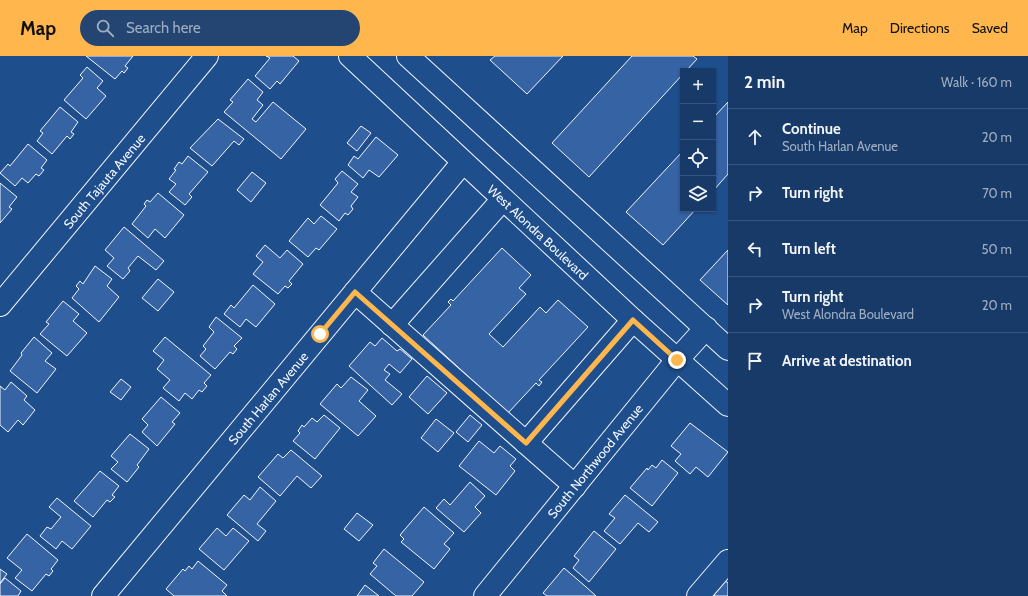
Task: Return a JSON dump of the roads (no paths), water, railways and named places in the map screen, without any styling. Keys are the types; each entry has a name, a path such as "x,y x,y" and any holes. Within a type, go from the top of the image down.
{"street":[{"name":"South Tajauta Avenue","path":"0,306 207,56"},
{"name":"West Alondra Boulevard","path":"350,56 633,320 728,405"},
{"path":"408,56 728,349"},
{"name":"South Harlan Avenue","path":"104,596 463,162"},
{"path":"392,325 503,199"},
{"path":"355,292 575,486"},
{"path":"526,443 633,320"},
{"name":"South Northwood Avenue","path":"485,596 677,360 706,328"},
{"path":"698,596 728,561"}]}
